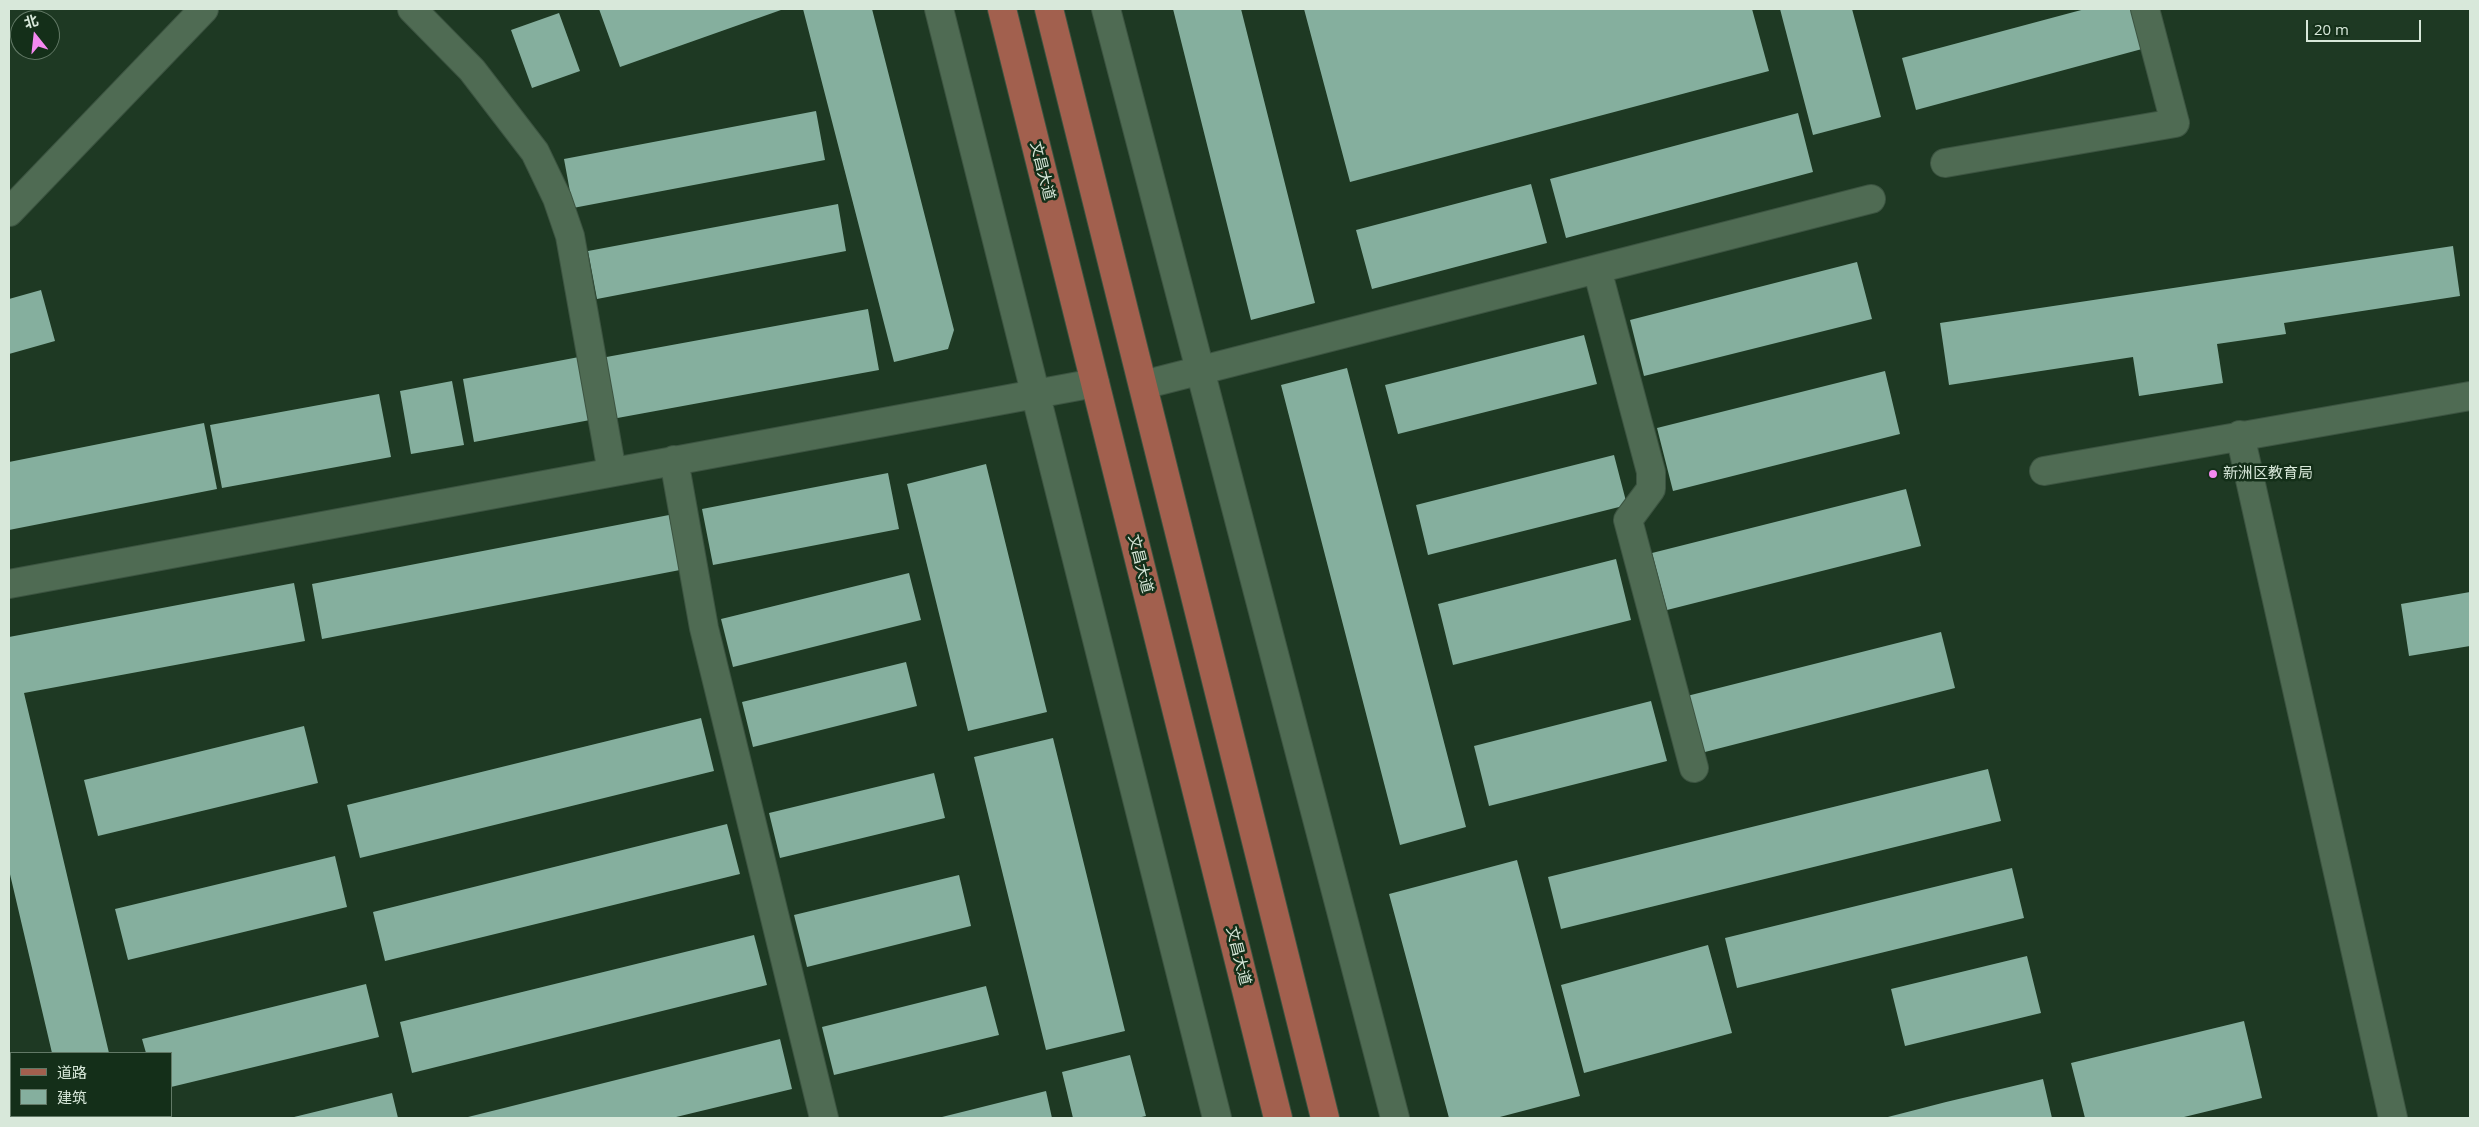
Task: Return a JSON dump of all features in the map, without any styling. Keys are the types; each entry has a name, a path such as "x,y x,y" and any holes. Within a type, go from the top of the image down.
{"main road":[{"name":"文昌大道","path":"1002,9 1278,1118"},
{"path":"1049,9 1325,1118"}],"street":[{"path":"9,212 204,9"},
{"path":"412,9 472,70 535,152 557,198 570,236 612,472"},
{"path":"939,9 1217,1118"},
{"path":"1106,9 1395,1118"},
{"path":"1945,163 2175,123 2145,9"},
{"path":"1143,385 1871,199"},
{"path":"1597,269 1651,472 1651,489 1628,520 1694,768"},
{"path":"9,584 1095,383"},
{"path":"2044,471 2470,396"},
{"path":"2240,435 2394,1118"},
{"path":"674,460 704,628 824,1118"}],"building":[{"path":"599,9 780,9 781,10 620,67"},
{"path":"803,9 872,9 954,330 948,349 894,362"},
{"path":"1173,9 1241,9 1315,303 1251,320"},
{"path":"1304,9 1752,9 1769,71 1350,182"},
{"path":"1780,9 1852,9 1881,117 1813,135"},
{"path":"2085,9 2131,9 2142,49 1916,110 1902,58"},
{"path":"559,13 580,71 532,88 511,30"},
{"path":"816,111 825,160 573,208 564,159"},
{"path":"1798,113 1813,172 1566,238 1550,179"},
{"path":"1531,184 1547,243 1372,289 1356,230"},
{"path":"838,204 846,251 597,299 588,251"},
{"path":"2453,246 2460,296 2284,323 2286,334 2217,344 2223,383 2139,396 2133,357 1949,385 1940,323"},
{"path":"1857,262 1872,319 1644,376 1630,320"},
{"path":"41,290 55,341 9,354 9,299"},
{"path":"868,309 879,370 612,419 601,358"},
{"path":"1584,335 1597,384 1398,434 1385,385"},
{"path":"579,357 590,420 474,442 463,379"},
{"path":"1347,368 1466,827 1400,845 1281,385"},
{"path":"1885,371 1900,434 1673,491 1657,428"},
{"path":"452,381 464,445 411,454 400,391"},
{"path":"379,394 391,457 222,488 210,425"},
{"path":"204,423 217,489 9,530 9,462"},
{"path":"1614,455 1627,505 1428,555 1416,505"},
{"path":"986,464 1047,712 968,731 907,484"},
{"path":"888,473 899,529 713,565 702,509"},
{"path":"1906,489 1921,546 1667,610 1652,553"},
{"path":"669,515 680,570 322,639 312,584"},
{"path":"1616,559 1631,620 1453,665 1438,604"},
{"path":"909,573 921,620 733,667 721,619"},
{"path":"294,583 305,641 24,693 109,1052 52,1052 9,870 9,637"},
{"path":"2470,592 2470,646 2409,656 2401,604"},
{"path":"1941,632 1955,688 1701,753 1687,696"},
{"path":"906,662 917,706 753,747 742,702"},
{"path":"1651,701 1667,761 1489,806 1474,746"},
{"path":"701,718 714,771 360,858 347,805"},
{"path":"304,726 318,783 98,836 84,780"},
{"path":"1053,738 1125,1031 1046,1050 974,757"},
{"path":"1988,769 2001,821 1561,929 1548,877"},
{"path":"934,773 945,818 780,858 769,813"},
{"path":"727,824 740,874 385,961 373,912"},
{"path":"335,856 347,907 128,960 115,909"},
{"path":"1517,860 1580,1096 1496,1118 1449,1118 1389,894"},
{"path":"2012,868 2024,918 1737,988 1725,938"},
{"path":"959,875 971,926 807,967 794,915"},
{"path":"754,935 767,985 412,1073 400,1022"},
{"path":"1708,945 1732,1033 1584,1073 1561,985"},
{"path":"2027,956 2041,1013 1905,1046 1891,989"},
{"path":"366,984 379,1037 172,1087 172,1052 146,1052 142,1039"},
{"path":"986,986 999,1035 834,1075 822,1027"},
{"path":"2244,1021 2262,1098 2180,1118 2085,1118 2071,1063"},
{"path":"780,1039 792,1089 672,1118 464,1118"},
{"path":"1130,1055 1146,1116 1137,1118 1073,1118 1062,1072"},
{"path":"2043,1079 2052,1118 1884,1118 1946,1102"},
{"path":"1046,1091 1052,1118 938,1118"},
{"path":"392,1093 398,1118 290,1118"},
{"path":"68,1117 125,1118 68,1118"}],"place":[{"name":"新洲区教育局","path":"2213,474"}]}
